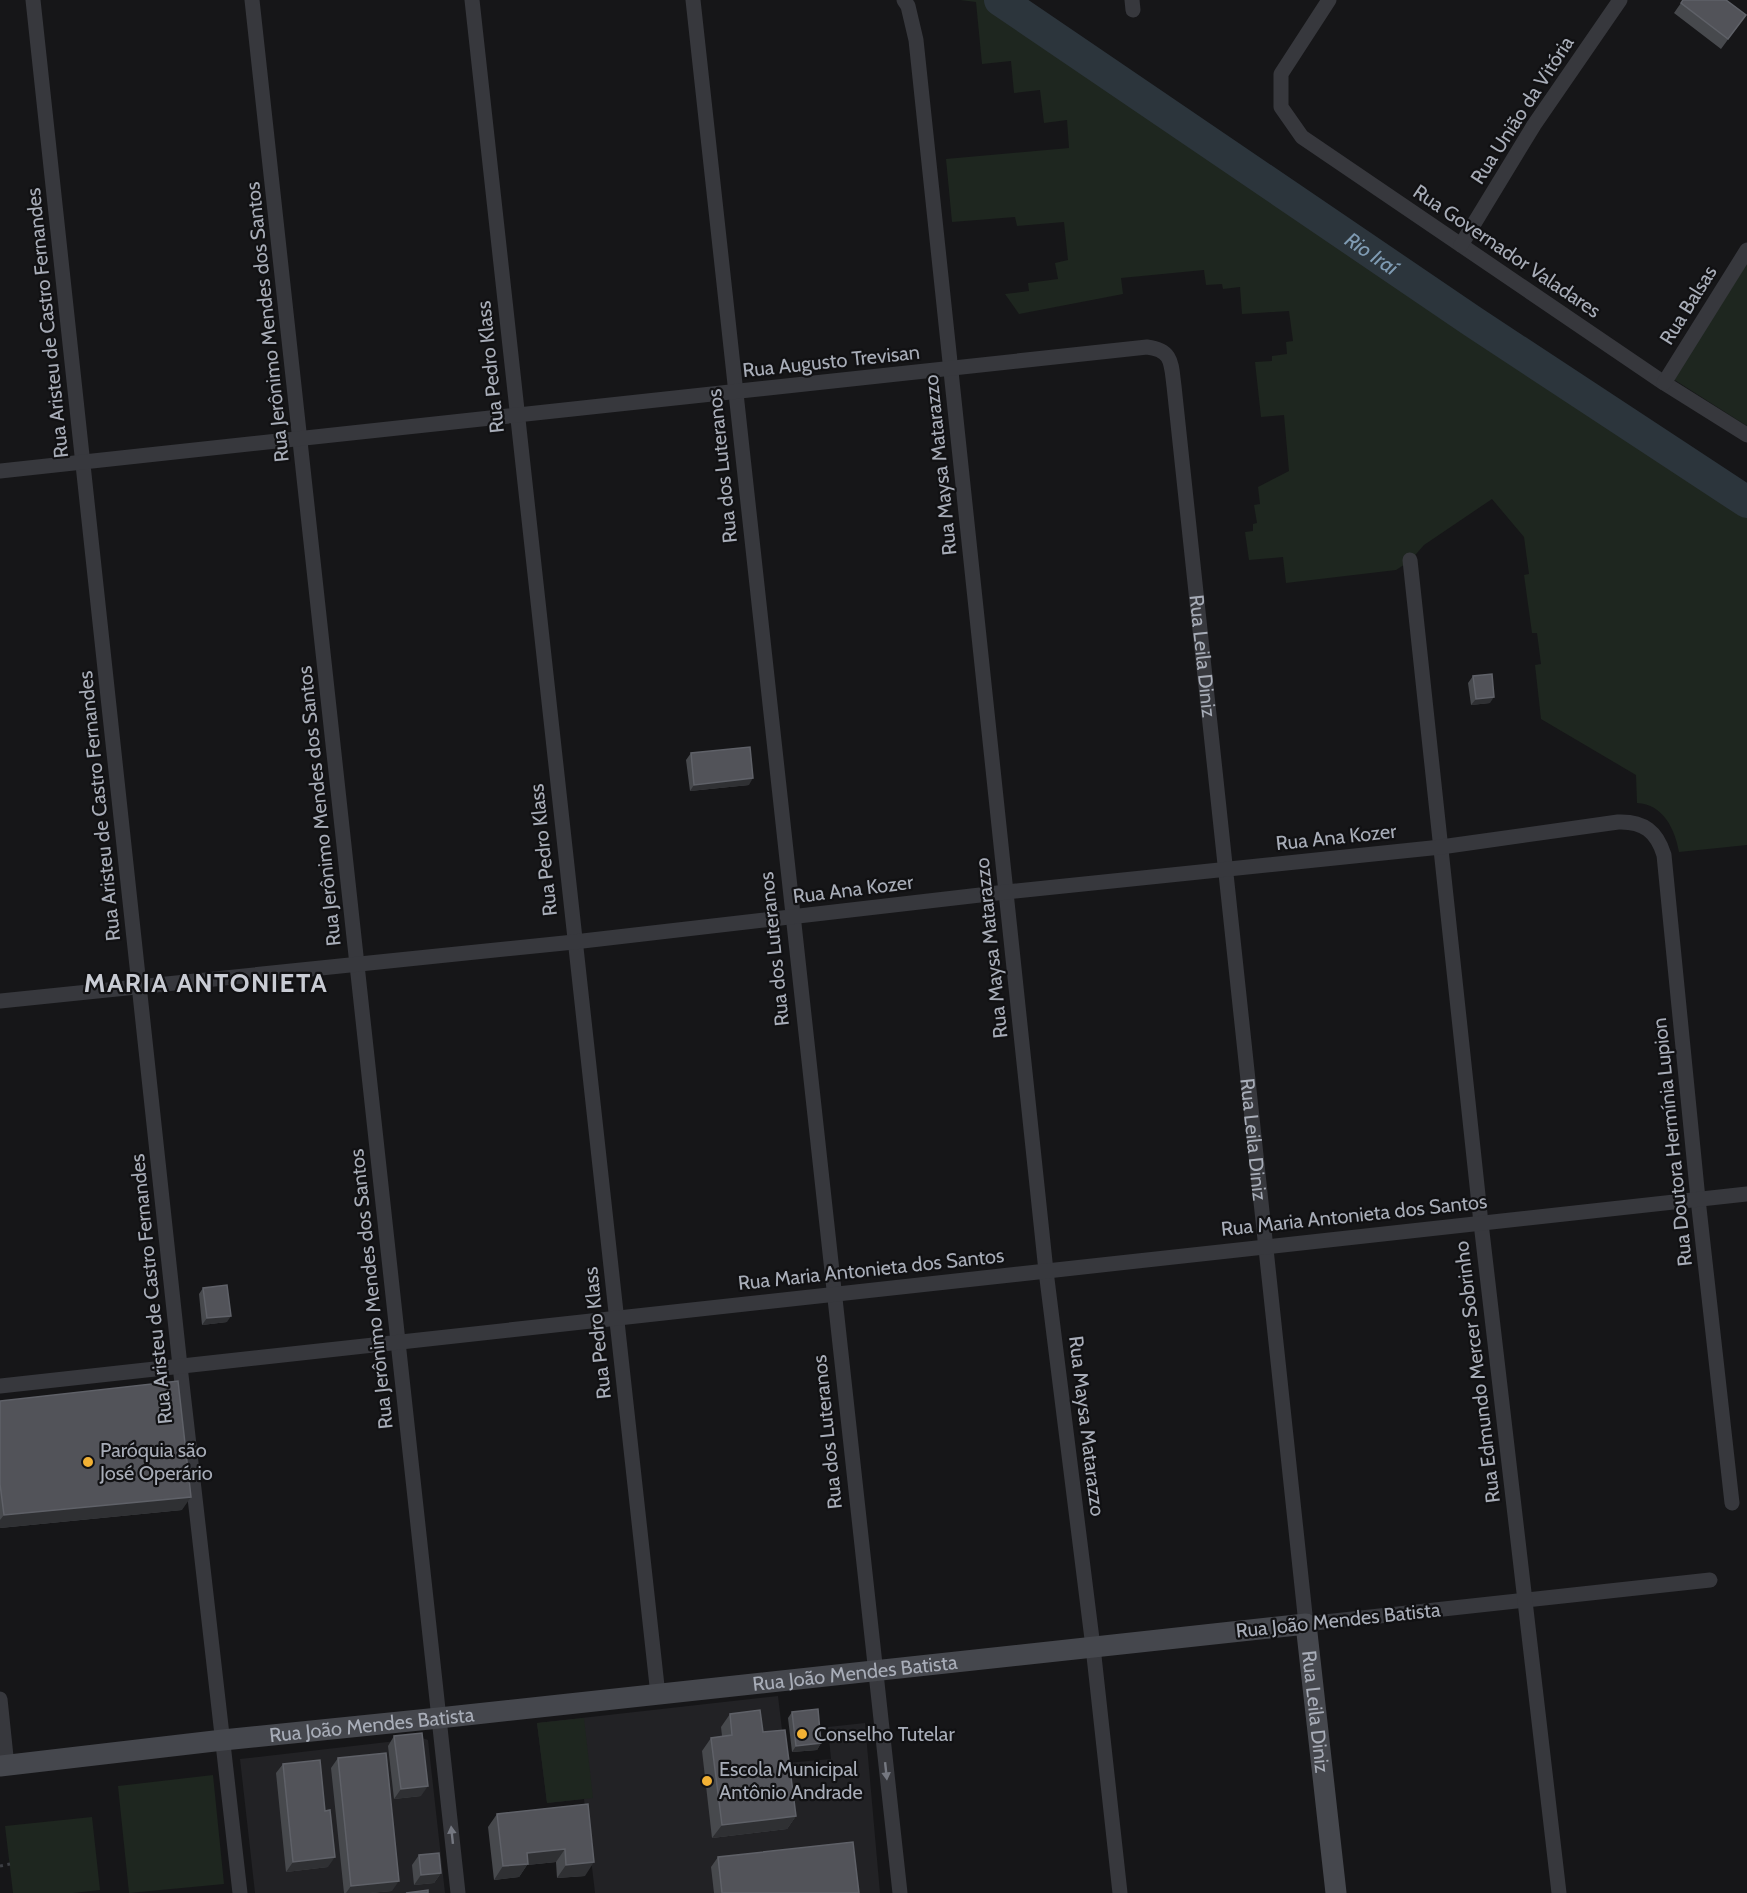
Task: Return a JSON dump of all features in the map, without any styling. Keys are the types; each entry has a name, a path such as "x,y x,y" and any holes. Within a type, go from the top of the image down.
{"street":[{"name":"Rua Aristeu de Castro Fernandes","path":"33,0 180,1366 240,1893"},
{"name":"Rua Jerônimo Mendes dos Santos","path":"252,0 458,1893"},
{"name":"Rua Pedro Klass","path":"472,0 658,1695"},
{"name":"Rua dos Luteranos","path":"693,0 900,1893"},
{"name":"Rua Maysa Matarazzo","path":"904,0 908,6 916,40 1047,1271 1093,1647 1120,1893"},
{"name":"Rua Governador Valadares","path":"1329,0 1281,75 1281,107 1302,137 1664,382 1747,435"},
{"name":"Rua União da Vitória","path":"1461,245 1534,125 1620,0"},
{"name":"Rua Balsas","path":"1664,382 1747,250"},
{"name":"Rua Augusto Trevisan","path":"0,471 1147,347 1159,349 1168,357 1171,362 1174,386"},
{"name":"Rua Leila Diniz","path":"1174,386 1227,870 1264,1246 1336,1893"},
{"name":"Rua Edmundo Mercer Sobrinho","path":"1410,560 1481,1223 1559,1893"},
{"name":"Rua Doutora Hermínia Lupion","path":"1603,825 1629,822 1647,829 1660,842 1664,855 1698,1199 1732,1503"},
{"name":"Rua Ana Kozer","path":"0,1001 574,942 1006,892 1441,847 1603,825"},
{"name":"Rua Maria Antonieta dos Santos","path":"0,1386 1747,1194"},
{"name":"Rua João Mendes Batista","path":"4,1766 223,1740 1710,1580"},
{"path":"0,1699 4,1766"}],"path":[{"path":"0,1866 10,1864"}],"shaded area":[{"path":"960,0 993,0 1161,120 1747,514 1747,845 1679,852 1671,827 1661,813 1646,804 1637,803 1636,775 1541,719 1535,665 1541,664 1537,633 1532,633 1524,575 1529,574 1524,537 1492,499 1424,545 1410,561 1396,570 1286,583 1283,557 1249,560 1245,532 1253,531 1253,524 1257,523 1254,505 1260,504 1258,487 1289,471 1284,415 1261,417 1255,362 1272,361 1272,356 1287,354 1286,342 1293,341 1289,311 1242,314 1240,287 1223,289 1222,284 1206,285 1204,270 1121,278 1123,294 1019,314 1005,294 1029,291 1028,283 1058,279 1055,263 1068,260 1064,222 1017,226 1015,217 952,222 946,159 1069,148 1067,120 1044,123 1040,90 1014,93 1011,61 982,64 976,2"},
{"path":"1747,260 1747,426 1670,377"},
{"name":"Escola Municipal Antônio Andrade","path":"778,1696 786,1763 831,1759 828,1727 865,1723 880,1893 595,1893 584,1799 547,1803 537,1723"},
{"path":"584,1718 593,1798 547,1803 537,1723"},
{"path":"422,1738 428,1740 445,1893 255,1893 240,1759"},
{"path":"213,1775 224,1884 129,1893 118,1786"},
{"path":"92,1817 100,1890 73,1893 13,1893 5,1826"}],"building":[{"path":"1683,0 1726,0 1746,15 1728,39 1681,3"},
{"path":"1492,674 1494,697 1476,699 1473,676"},
{"path":"750,747 753,778 694,785 691,753"},
{"path":"227,1285 231,1316 207,1318 203,1288"},
{"name":"Paróquia são José Operário","path":"178,1381 191,1497 4,1515 0,1484 0,1401"},
{"name":"Conselho Tutelar","path":"818,1709 821,1743 796,1746 792,1712"},
{"path":"760,1710 763,1732 785,1730 796,1816 722,1825 711,1738 732,1735 730,1714"},
{"path":"422,1733 428,1786 401,1789 394,1736"},
{"path":"386,1753 399,1881 351,1886 338,1758"},
{"path":"320,1760 325,1811 330,1810 335,1857 293,1862 283,1764"},
{"path":"588,1804 594,1862 566,1865 565,1849 527,1853 528,1864 503,1866 497,1814"},
{"path":"853,1842 859,1893 722,1893 718,1857"},
{"path":"439,1853 441,1873 421,1875 419,1855"},
{"path":"428,1890 428,1893 406,1893"}],"waterway":[{"name":"Rio Iraí","path":"1000,0 1472,321 1747,502"}],"place":[{"name":"Paróquia são José Operário","path":"88,1462"},
{"name":"Conselho Tutelar","path":"802,1734"},
{"name":"Escola Municipal Antônio Andrade","path":"707,1781"}],"district":[{"name":"MARIA ANTONIETA","path":"206,983"}]}
